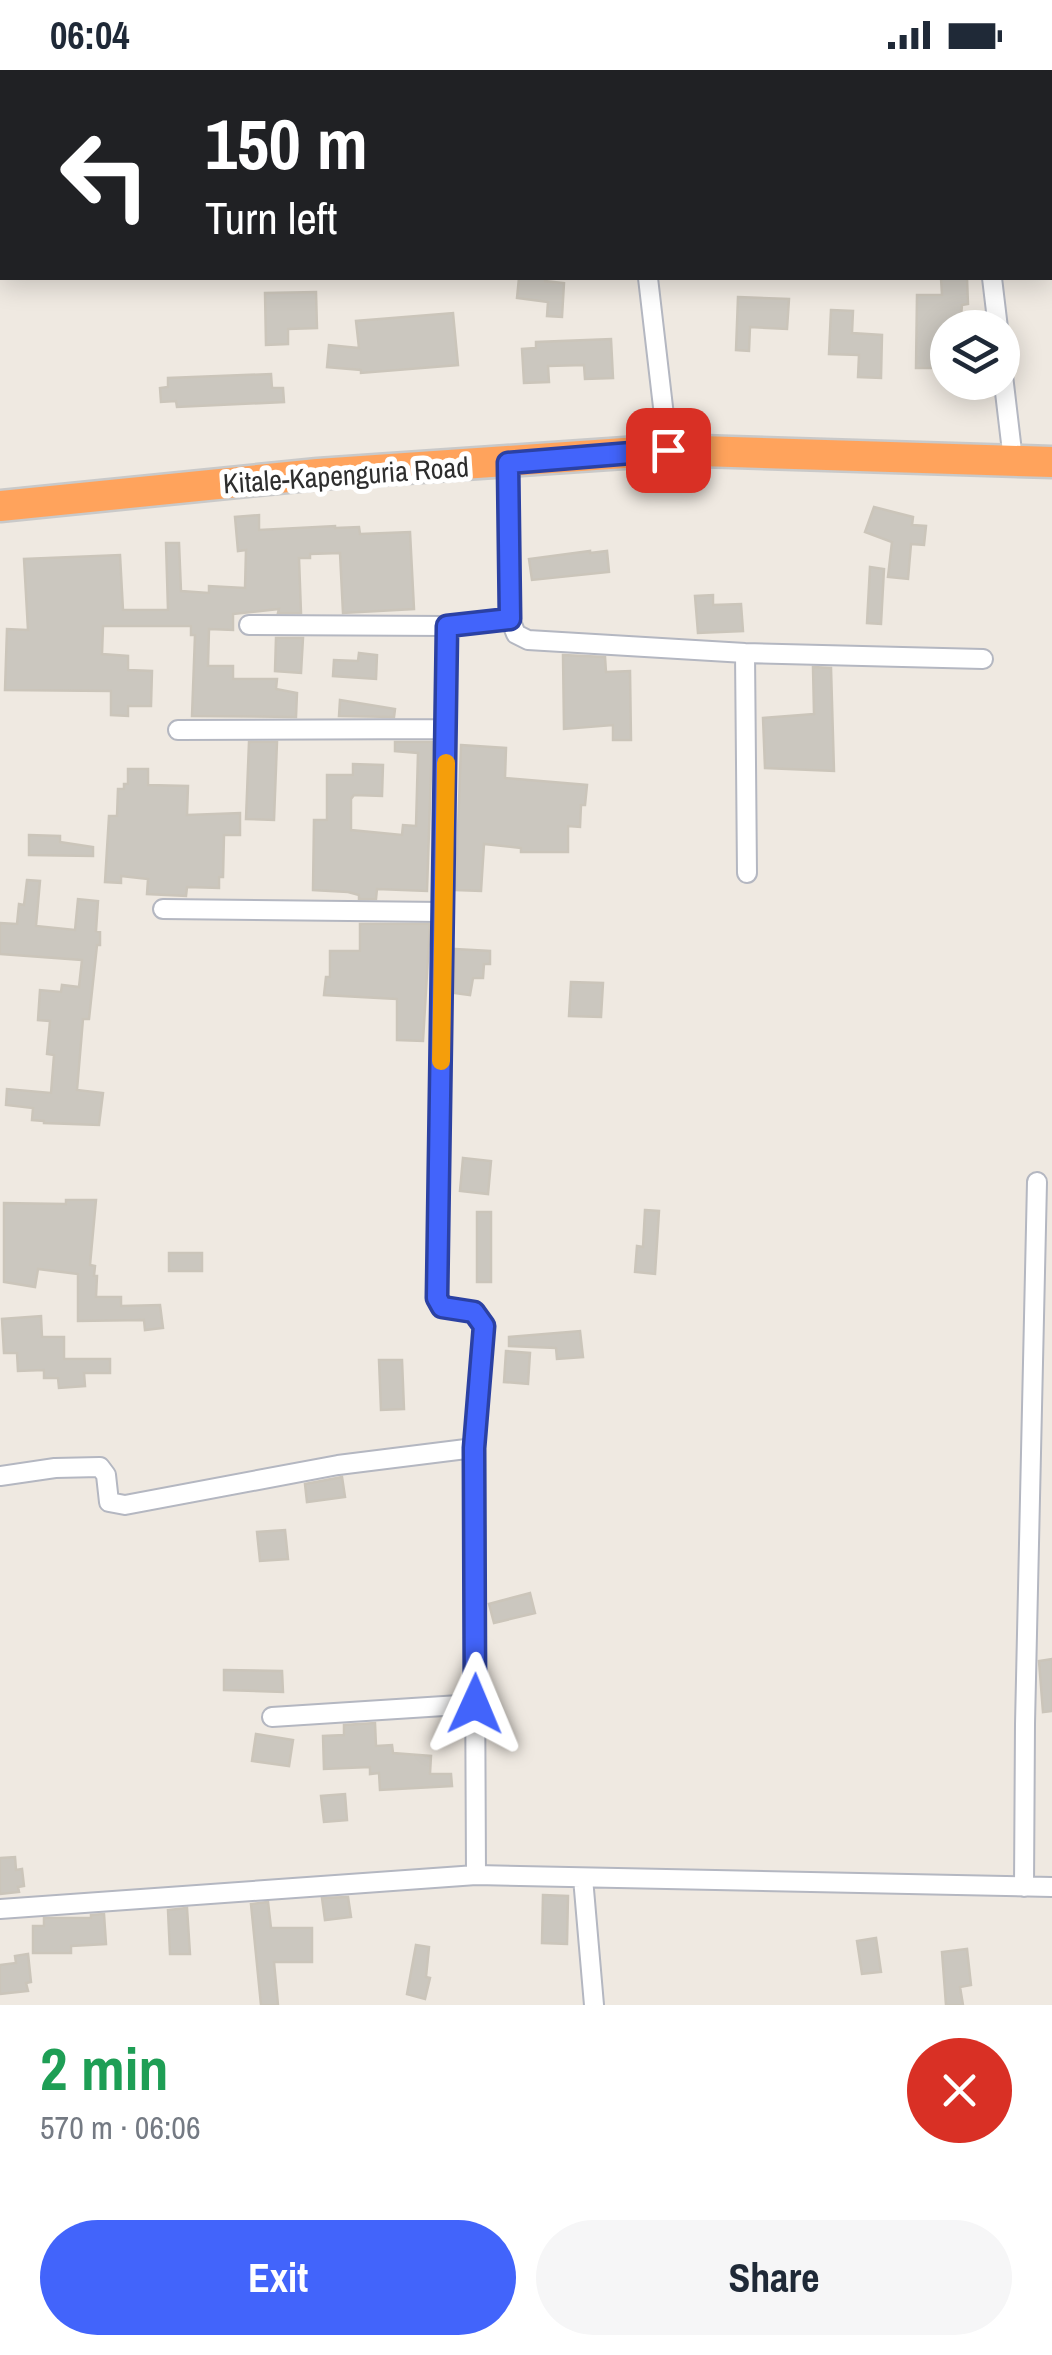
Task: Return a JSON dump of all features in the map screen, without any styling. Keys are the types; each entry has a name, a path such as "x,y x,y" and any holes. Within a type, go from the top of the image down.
{"highway":[{"name":"Kitale-Kapenguria Road","path":"0,506 318,474 668,450 1052,462"}],"street":[{"path":"648,280 668,450"},
{"path":"992,280 996,310"},
{"path":"1006,400 1013,460"},
{"path":"508,463 510,619 516,634 528,640 745,653 983,659"},
{"path":"249,625 447,626 510,619"},
{"path":"447,626 437,1298 442,1307 474,1312 484,1326 474,1448 476,1875"},
{"path":"745,653 747,873"},
{"path":"178,730 446,729"},
{"path":"163,910 443,912"},
{"path":"1024,1887 1024,1724 1037,1182"},
{"path":"0,1476 55,1468 100,1467 106,1476 109,1502 125,1505 338,1465 474,1448"},
{"path":"272,1717 475,1704"},
{"path":"0,1909 476,1875 1052,1887"},
{"path":"583,1878 594,2005"}],"building":[{"path":"519,280 564,283 562,317 547,316 548,302 517,298"},
{"path":"941,280 967,280 968,304 962,305 962,310 930,310 930,368 916,368 917,295 942,295"},
{"path":"316,292 317,328 288,329 288,344 266,345 265,293"},
{"path":"738,297 789,299 787,329 750,327 749,351 736,350"},
{"path":"831,310 853,311 852,333 882,335 881,378 858,377 859,355 829,354"},
{"path":"453,313 458,365 361,373 327,367 329,345 359,348 356,321"},
{"path":"611,339 613,378 585,379 584,365 548,366 549,382 524,383 522,349 536,348 536,342"},
{"path":"271,374 272,388 283,388 284,402 177,407 176,401 161,402 160,388 168,387 168,378"},
{"path":"874,507 913,517 912,525 926,526 924,545 911,544 908,579 888,577 892,542 865,532"},
{"path":"259,515 259,530 335,526 359,527 360,534 410,532 414,609 343,613 340,553 310,554 310,558 299,558 301,613 278,613 279,609 233,614 233,630 209,629 208,666 233,666 233,679 277,679 276,689 297,693 296,717 192,716 195,635 191,635 191,626 103,626 102,654 128,656 128,670 152,671 151,706 128,706 128,716 111,715 111,691 5,690 7,629 28,630 24,559 120,555 123,610 168,610 166,543 179,543 181,591 209,593 209,586 245,588 246,550 238,551 235,517"},
{"path":"607,551 609,572 532,580 529,559"},
{"path":"870,567 884,569 881,624 867,623"},
{"path":"713,595 713,605 741,604 743,631 698,633 695,596"},
{"path":"276,638 303,638 301,673 275,671"},
{"path":"359,653 377,655 376,679 333,676 334,660 358,661"},
{"path":"563,655 605,657 606,672 630,671 631,740 613,740 613,725 564,729"},
{"path":"813,667 831,668 834,771 765,768 763,718 814,714"},
{"path":"340,700 395,709 394,717 339,716"},
{"path":"249,742 277,742 274,820 246,819"},
{"path":"395,742 432,742 427,891 377,889 376,899 359,899 359,895 348,892 313,890 314,820 327,820 327,775 353,775 353,764 383,765 382,796 354,795 351,799 351,830 402,835 403,825 416,826 418,753 395,751"},
{"path":"461,745 506,748 505,778 587,785 580,827 568,826 568,852 521,852 521,848 484,844 481,891 456,890"},
{"path":"128,769 148,769 148,785 188,786 187,815 240,813 240,835 224,835 219,888 187,887 186,896 147,894 148,879 121,876 121,883 105,882 109,816 117,816 118,789 128,784"},
{"path":"29,835 60,836 60,842 93,847 93,856 29,855"},
{"path":"27,880 40,881 36,926 75,930 78,899 98,901 96,931 100,932 100,945 89,1019 83,1019 77,1090 103,1093 99,1125 44,1123 32,1120 33,1108 6,1105 7,1089 51,1093 54,1055 47,1054 50,1021 38,1020 40,990 61,992 62,985 79,987 82,960 0,954 0,923 17,924"},
{"path":"360,924 430,924 423,1041 397,1040 397,999 324,995 326,977 330,977 330,951 360,951"},
{"path":"455,949 490,951 490,964 484,964 483,978 473,978 470,995 454,993"},
{"path":"571,982 603,983 601,1017 569,1016"},
{"path":"463,1158 491,1161 488,1194 460,1191"},
{"path":"66,1200 96,1200 90,1265 95,1266 97,1276 96,1297 121,1297 121,1306 160,1305 163,1328 145,1330 144,1320 78,1321 78,1274 38,1269 35,1287 4,1282 4,1203 66,1204"},
{"path":"645,1210 659,1211 655,1274 635,1272 637,1246 643,1247"},
{"path":"477,1212 491,1212 491,1282 477,1282"},
{"path":"169,1253 202,1253 202,1271 169,1271"},
{"path":"41,1316 42,1337 64,1337 64,1359 110,1359 110,1373 84,1373 85,1386 59,1388 58,1378 44,1378 44,1370 18,1371 17,1353 4,1353 2,1319"},
{"path":"580,1331 583,1357 557,1359 556,1348 509,1346 509,1337"},
{"path":"506,1351 530,1353 528,1384 504,1382"},
{"path":"379,1360 402,1360 404,1409 381,1410"},
{"path":"342,1477 345,1497 307,1502 305,1484"},
{"path":"285,1530 288,1559 260,1561 257,1532"},
{"path":"530,1593 535,1613 494,1623 489,1604"},
{"path":"1052,1659 1052,1711 1043,1712 1039,1661"},
{"path":"224,1670 282,1671 283,1692 224,1690"},
{"path":"375,1723 376,1746 392,1745 393,1753 431,1756 430,1774 451,1774 452,1786 380,1790 379,1773 370,1774 370,1767 324,1769 323,1736 344,1735 344,1725"},
{"path":"256,1734 293,1740 289,1766 252,1761"},
{"path":"345,1794 347,1820 324,1822 321,1796"},
{"path":"15,1857 16,1870 22,1869 24,1886 18,1887 19,1892 0,1894 0,1858"},
{"path":"543,1895 568,1896 567,1944 542,1943"},
{"path":"348,1897 351,1917 325,1920 322,1898"},
{"path":"268,1902 271,1928 312,1928 312,1962 274,1962 278,2005 261,2005 251,1904"},
{"path":"187,1908 190,1954 170,1954 168,1910"},
{"path":"104,1914 106,1944 71,1946 71,1953 33,1953 33,1926 44,1926 44,1918 91,1918"},
{"path":"876,1938 881,1972 862,1974 857,1941"},
{"path":"416,1945 429,1947 426,1977 430,1978 425,1999 407,1994"},
{"path":"967,1949 971,1985 960,1987 963,2005 946,2005 942,1952"},
{"path":"28,1954 28,1991 0,1994 0,1965 16,1963 15,1956"}],"slow traffic":[{"path":"441,1061 446,763"}],"route":[{"path":"475,1704 474,1448 484,1326 474,1312 442,1307 437,1298 447,626 510,619 508,463 668,450"}]}
